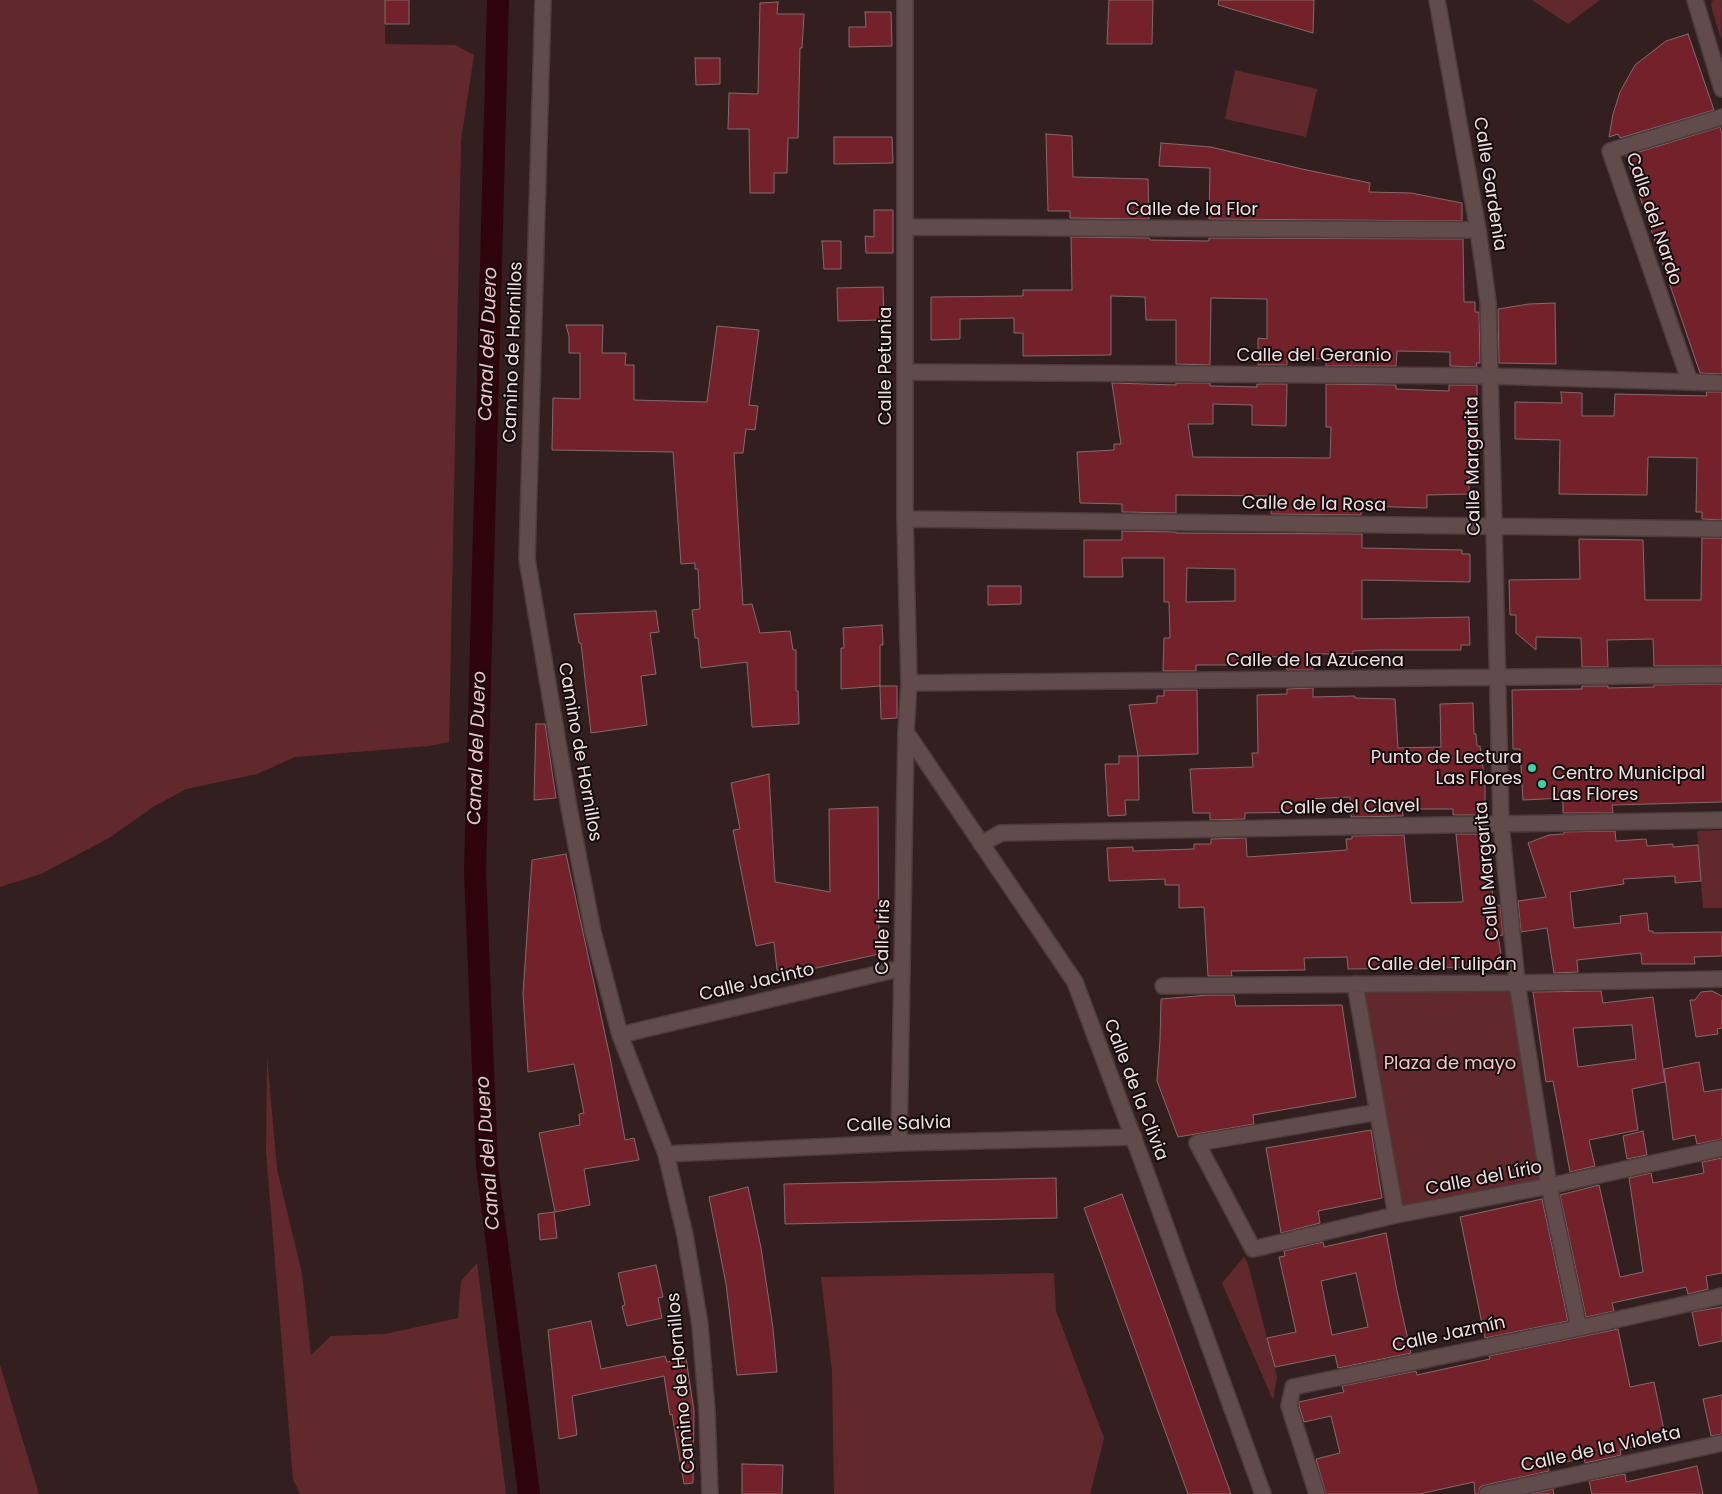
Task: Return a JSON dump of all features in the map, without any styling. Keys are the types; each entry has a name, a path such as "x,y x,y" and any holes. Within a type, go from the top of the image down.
{"street":[{"name":"Camino de Hornillos","path":"543,0 527,559 569,808 593,932 620,1035 666,1154 685,1235 700,1326 707,1412 710,1494"},
{"name":"Calle Petunia","path":"905,0 905,519 909,683 906,732"},
{"name":"Calle Gardenia","path":"1437,0 1478,230 1488,301 1490,376"},
{"path":"1695,0 1722,89"},
{"name":"Calle del Nardo","path":"1690,382 1610,151 1722,117"},
{"name":"Calle de la Flor","path":"905,227 1478,230"},
{"name":"Calle del Geranio","path":"905,372 1490,376 1722,383"},
{"name":"Calle Margarita","path":"1490,376 1501,824 1516,983 1549,1186 1579,1328"},
{"name":"Calle de la Rosa","path":"905,519 1722,529"},
{"name":"Calle de la Azucena","path":"909,683 1722,675"},
{"name":"Calle de la Clivia","path":"906,732 1075,982 1134,1137 1263,1494"},
{"name":"Calle Iris","path":"899,1143 906,732"},
{"name":"Calle del Clavel","path":"981,844 1001,833 1722,820"},
{"name":"Calle Jacinto","path":"620,1035 902,968"},
{"name":"Calle del Tulipán","path":"1163,986 1722,979"},
{"path":"1356,984 1396,1215"},
{"name":"Calle del Lírio","path":"1378,1112 1197,1143 1253,1249 1396,1215 1549,1186 1722,1148"},
{"name":"Calle Salvia","path":"666,1154 899,1143 1134,1137"},
{"name":"Calle Jazmín","path":"1317,1494 1289,1406 1293,1387 1579,1328 1722,1296"},
{"name":"Calle de la Violeta","path":"1487,1494 1722,1443"}],"green space":[{"path":"0,0 385,0 385,44 455,45 474,55 461,140 449,742 429,746 295,757 257,774 186,789 153,807 109,838 41,874 0,887"},
{"path":"1532,0 1600,0 1568,24"},
{"path":"1713,0 1722,0 1721,39 1712,9 1711,4"},
{"path":"1235,70 1317,89 1306,137 1225,119"},
{"path":"1722,830 1722,908 1703,908 1697,831"},
{"name":"Plaza de mayo","path":"1517,983 1549,1186 1396,1215 1355,984"},
{"path":"267,1056 277,1169 302,1274 311,1355 331,1336 385,1334 458,1318 461,1281 477,1263 506,1494 300,1494 293,1479 266,1152"},
{"path":"1244,1257 1248,1264 1277,1377 1273,1400 1222,1283"},
{"path":"1054,1273 1056,1311 1104,1438 1090,1494 834,1494 832,1371 821,1277"},
{"path":"0,1365 39,1494 0,1494"}],"building":[{"path":"385,0 409,0 409,24 385,24"},
{"path":"1109,0 1153,0 1152,44 1107,44"},
{"path":"1219,0 1314,0 1313,33 1218,5"},
{"path":"778,2 777,14 804,14 802,48 800,48 798,138 788,138 787,173 774,173 774,193 750,193 749,129 728,129 729,93 758,94 760,3"},
{"path":"865,12 891,12 892,46 849,47 849,27 866,27"},
{"path":"1688,34 1714,110 1620,138 1618,134 1609,137 1613,114 1620,92 1635,65 1666,41"},
{"path":"695,58 720,58 720,84 696,85"},
{"path":"1720,127 1722,134 1722,374 1700,373 1626,156"},
{"path":"1046,134 1072,136 1073,177 1148,179 1149,219 1070,218 1070,211 1048,211"},
{"path":"834,137 892,137 893,163 834,164"},
{"path":"1161,143 1211,147 1370,183 1369,192 1411,193 1462,203 1462,221 1209,219 1210,168 1159,166"},
{"path":"874,210 893,210 893,253 866,253 865,236 874,237"},
{"path":"1071,237 1209,241 1209,238 1463,239 1464,302 1475,302 1475,312 1479,312 1480,363 1476,363 1477,367 1450,366 1450,352 1397,351 1396,366 1326,366 1326,359 1287,358 1287,365 1258,365 1258,338 1267,339 1267,299 1211,298 1210,365 1176,364 1176,320 1146,320 1145,297 1111,296 1111,355 1023,356 1023,333 1014,333 1014,318 960,319 960,339 931,340 931,297 1023,296 1023,290 1072,290"},
{"path":"822,241 841,241 841,269 824,269"},
{"path":"883,287 884,320 838,321 837,288"},
{"path":"1555,303 1556,364 1499,363 1498,309 1529,304"},
{"path":"566,325 603,325 602,353 626,353 625,365 634,365 634,400 707,402 717,326 759,330 749,405 758,406 755,430 746,429 743,453 734,453 743,605 752,604 760,633 790,631 793,650 796,650 796,691 798,691 799,724 752,727 747,662 701,668 698,638 695,638 692,610 700,609 698,569 695,569 695,563 681,564 673,452 552,450 553,398 580,399 580,353 569,353 569,336"},
{"path":"1112,383 1176,385 1176,383 1210,383 1210,386 1257,387 1257,384 1287,384 1286,426 1252,425 1252,405 1213,404 1213,424 1188,424 1193,457 1330,458 1331,427 1326,427 1326,384 1396,385 1396,389 1449,391 1449,385 1477,385 1478,459 1469,460 1469,494 1427,495 1427,508 1361,506 1361,515 1271,514 1272,496 1176,495 1176,513 1122,512 1122,504 1080,503 1077,452 1114,450 1114,444 1121,444"},
{"path":"1561,392 1582,393 1582,416 1614,416 1615,394 1707,396 1706,392 1722,392 1722,520 1702,519 1702,512 1696,512 1697,458 1648,457 1647,495 1559,494 1560,440 1515,439 1515,402 1562,403"},
{"path":"1122,531 1362,534 1362,548 1462,550 1462,554 1470,554 1470,582 1362,580 1362,619 1469,617 1470,645 1461,645 1461,650 1375,650 1353,651 1353,654 1313,654 1313,670 1287,670 1287,657 1239,656 1239,665 1196,665 1196,671 1163,671 1164,638 1170,638 1169,602 1164,602 1164,558 1122,558 1123,577 1084,577 1084,540 1122,540","holes":["1187,568 1235,569 1235,601 1186,602"]},
{"path":"1702,538 1722,538 1722,666 1654,666 1653,639 1607,640 1608,667 1582,667 1581,638 1536,637 1536,650 1516,633 1516,615 1510,615 1509,580 1580,579 1579,539 1643,540 1645,600 1701,600"},
{"path":"988,586 1021,586 1021,604 988,605"},
{"path":"656,611 659,632 650,633 656,674 641,676 647,725 591,733 581,643 579,643 574,614"},
{"path":"882,625 883,645 880,645 880,686 841,689 841,648 844,648 843,628"},
{"path":"1722,684 1722,802 1612,805 1613,813 1563,813 1563,798 1523,800 1520,749 1513,749 1512,690 1582,689 1582,686 1608,686 1608,688"},
{"path":"880,686 897,686 897,718 881,719"},
{"path":"1313,688 1313,697 1355,696 1355,698 1395,699 1398,748 1441,747 1440,704 1473,703 1474,734 1476,734 1477,746 1480,746 1485,783 1485,808 1482,808 1483,815 1453,815 1453,809 1402,809 1403,816 1351,817 1350,797 1306,799 1306,812 1245,813 1245,819 1210,820 1210,813 1193,813 1190,769 1253,767 1252,753 1258,753 1257,695 1287,694 1287,689"},
{"path":"1164,690 1197,690 1198,754 1138,756 1129,705 1157,703 1157,696 1164,696"},
{"path":"536,724 545,724 556,798 534,800"},
{"path":"1119,756 1138,756 1139,800 1125,800 1126,815 1108,816 1105,764 1119,764"},
{"path":"769,774 775,882 830,892 829,809 878,807 879,954 807,970 786,972 786,969 777,970 774,942 756,946 733,830 740,829 731,783"},
{"path":"1615,831 1616,841 1646,839 1647,846 1673,844 1673,847 1698,845 1701,881 1675,883 1675,876 1623,879 1624,884 1570,892 1574,928 1621,923 1620,916 1647,913 1649,931 1653,931 1653,933 1722,932 1722,956 1694,957 1695,964 1642,964 1641,953 1577,960 1578,972 1554,973 1547,928 1521,932 1518,901 1546,897 1528,843 1549,835 1564,834 1564,832"},
{"path":"1456,834 1485,834 1494,906 1500,905 1503,935 1498,936 1503,967 1348,969 1347,957 1304,958 1305,970 1231,971 1232,976 1208,976 1204,907 1179,908 1179,885 1165,885 1165,879 1109,881 1107,848 1133,847 1133,851 1194,849 1194,844 1211,844 1211,839 1246,838 1247,857 1347,850 1346,839 1352,839 1352,836 1404,835 1411,903 1463,902"},
{"path":"566,854 610,1057 625,1140 634,1138 639,1160 584,1169 590,1205 555,1212 539,1133 580,1125 579,1114 584,1113 574,1064 528,1072 523,994 532,860"},
{"path":"1601,991 1603,1003 1653,997 1665,1082 1632,1089 1638,1130 1589,1140 1595,1166 1570,1172 1553,1081 1546,1082 1533,992","holes":["1632,1025 1636,1059 1578,1067 1573,1028"]},
{"path":"1712,991 1722,996 1722,1028 1717,1029 1718,1034 1696,1037 1690,1000 1695,1000 1701,992"},
{"path":"1234,995 1236,1006 1342,1005 1356,1097 1253,1115 1254,1124 1178,1137 1157,1081 1161,999"},
{"path":"1699,1062 1704,1092 1722,1089 1722,1139 1697,1144 1695,1135 1673,1140 1664,1069"},
{"path":"1371,1130 1382,1198 1318,1211 1320,1223 1281,1233 1266,1148"},
{"path":"1643,1131 1647,1155 1627,1159 1623,1136"},
{"path":"1722,1158 1722,1273 1706,1276 1708,1289 1688,1294 1686,1287 1612,1303 1614,1311 1586,1317 1560,1195 1599,1185 1620,1277 1643,1272 1629,1178 1651,1173 1653,1183 1704,1173 1702,1162"},
{"path":"1056,1178 1057,1218 785,1224 784,1184"},
{"path":"748,1187 761,1248 773,1328 777,1372 737,1375 726,1284 709,1197"},
{"path":"1122,1194 1231,1494 1188,1494 1084,1208"},
{"path":"1542,1199 1568,1321 1485,1338 1460,1217"},
{"path":"554,1212 557,1238 540,1240 538,1214"},
{"path":"1386,1233 1411,1353 1338,1368 1335,1355 1275,1367 1267,1338 1296,1332 1279,1257 1285,1256 1284,1251 1323,1242 1324,1247","holes":["1356,1273 1368,1327 1332,1335 1321,1281"]},
{"path":"656,1265 663,1297 658,1298 662,1318 627,1326 622,1306 625,1305 618,1273"},
{"path":"1722,1307 1722,1341 1699,1346 1692,1312"},
{"path":"591,1321 601,1369 665,1356 667,1362 686,1358 694,1411 693,1483 684,1484 664,1376 572,1396 577,1435 559,1439 548,1330"},
{"path":"1618,1329 1630,1387 1654,1382 1666,1440 1620,1450 1621,1455 1585,1463 1584,1458 1548,1466 1549,1471 1480,1487 1478,1494 1475,1494 1474,1482 1419,1494 1326,1494 1316,1459 1340,1453 1331,1416 1304,1422 1299,1402 1344,1392 1342,1386 1416,1371 1417,1375 1490,1359 1489,1356"},
{"path":"1722,1395 1722,1434 1711,1436 1703,1399"},
{"path":"742,1464 783,1465 782,1494 742,1494"},
{"path":"1697,1466 1703,1494 1592,1494 1589,1481 1625,1474 1626,1482"},
{"path":"1553,1489 1554,1494 1531,1494"}],"waterway":[{"name":"Canal del Duero","path":"498,0 475,871 487,1166 529,1494"}],"place":[{"name":"Punto de Lectura Las Flores","path":"1532,768"},
{"name":"Centro Municipal Las Flores","path":"1542,784"}]}
